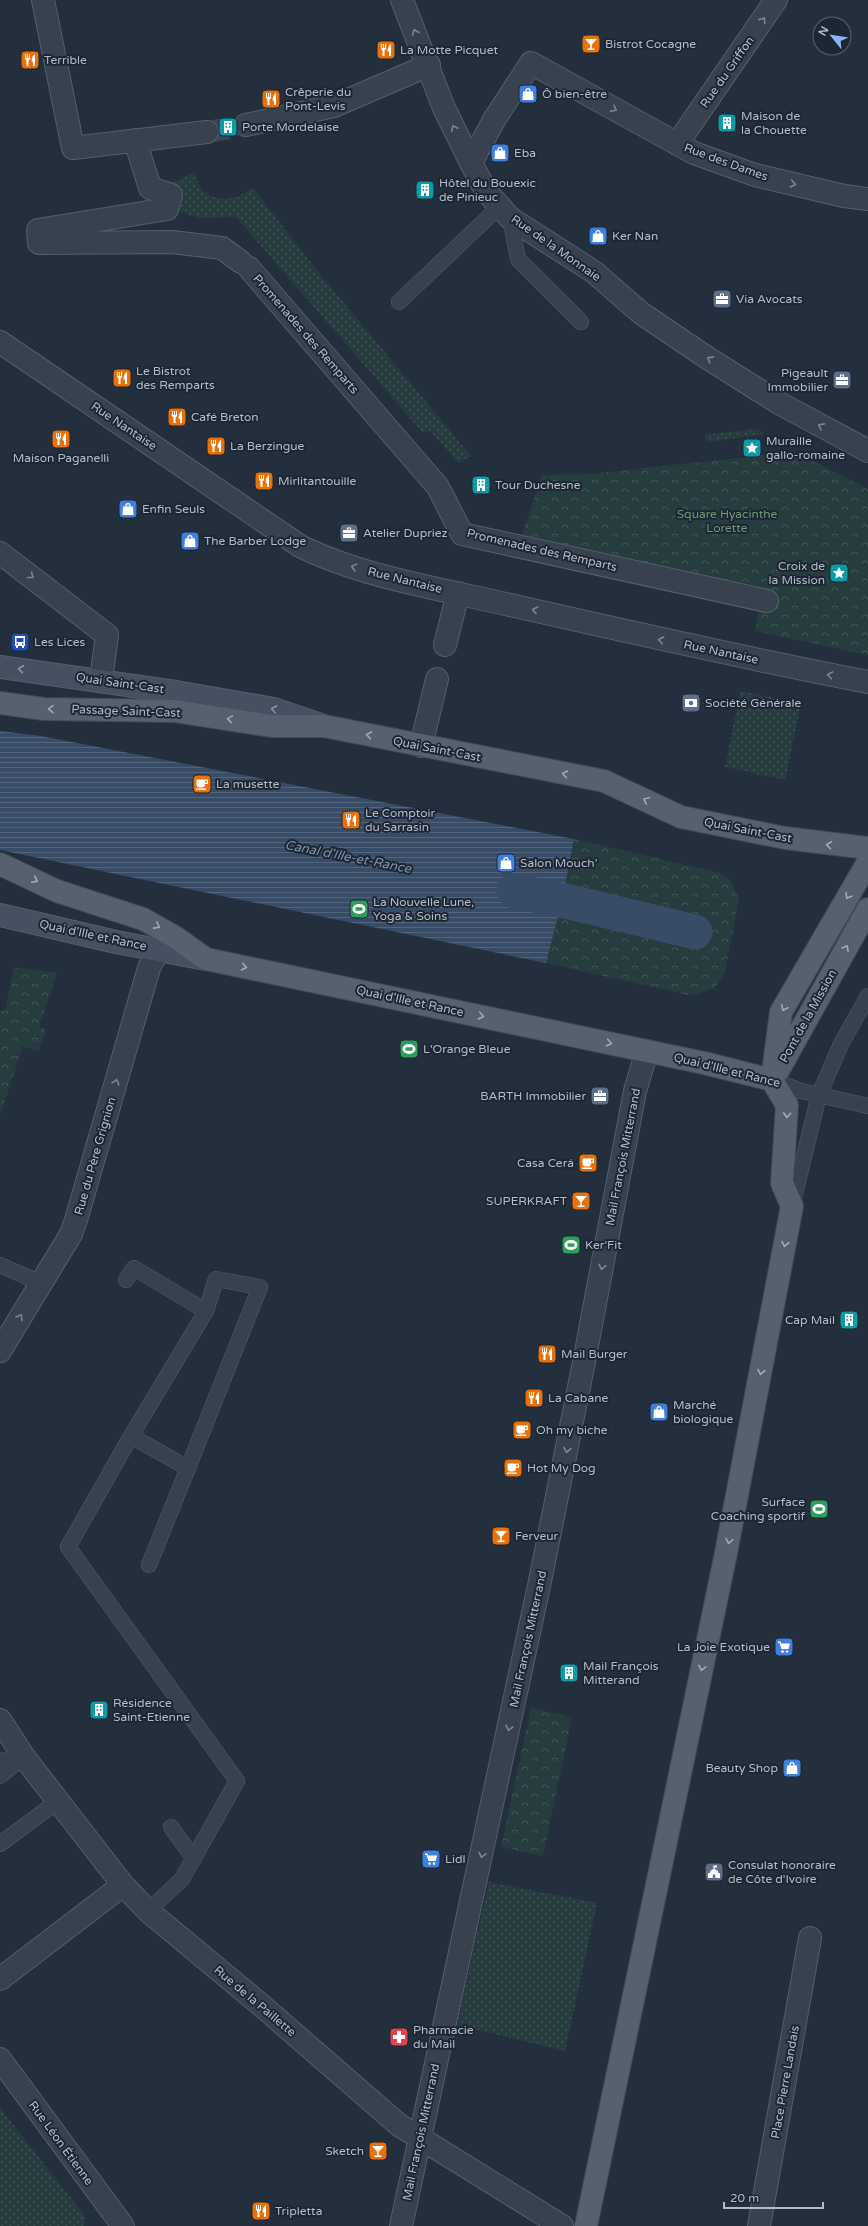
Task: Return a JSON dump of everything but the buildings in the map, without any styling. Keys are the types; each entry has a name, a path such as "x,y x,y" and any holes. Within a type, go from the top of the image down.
{"main road":[{"name":"Quai Saint-Cast","path":"0,667 101,680 274,709 324,726 604,781 681,817 785,838 868,848"},
{"name":"Passage Saint-Cast","path":"0,703 44,709 174,711 272,726 324,726"},
{"name":"Pont de la Mission","path":"772,1080 781,1012 868,862"},
{"path":"0,864 57,891 143,919 175,937 206,959"},
{"name":"Pont de la Mission","path":"772,1080 868,908"},
{"name":"Quai d'Ille et Rance","path":"0,914 116,942 159,949 647,1051 772,1080"},
{"path":"586,2226 726,1553 792,1206 782,1183 787,1105 772,1080"}],"street":[{"path":"44,0 73,148 208,132"},
{"name":"Rue de la Monnaie","path":"402,0 429,65 444,108 486,191 505,212 594,272 641,313 706,357 779,404 868,451"},
{"name":"Rue du Griffon","path":"677,144 776,0"},
{"name":"Rue des Dames","path":"471,163 494,120 531,63 694,153 754,175 844,196 868,199"},
{"path":"246,125 334,106 429,65"},
{"name":"Promenades des Remparts","path":"139,140 150,188 171,195 167,209 38,230 39,243 172,242 222,248 245,265 438,488 462,534 767,601"},
{"name":"Rue Nantaise","path":"0,342 300,546 328,560 458,593 717,652 868,682"},
{"path":"0,553 107,635 101,680"},
{"path":"445,644 458,593"},
{"path":"421,746 437,679"},
{"name":"Rue du Père Grignion","path":"0,1351 71,1234 149,968 159,949"},
{"name":"Mail François Mitterrand","path":"400,2226 420,2139 421,2125 489,1822 538,1589 584,1362 634,1099 647,1051"},
{"name":"Rue de la Paillette","path":"0,1720 24,1757 123,1885 148,1911 261,2005 399,2125 562,2226"},
{"path":"0,1980 123,1885"},
{"name":"Place Pierre Landais","path":"759,2226 810,1938"},
{"name":"Rue Léon Étienne","path":"0,2059 123,2226"}],"lane":[{"path":"399,302 505,212 518,259 581,322"},
{"path":"792,1206 808,1132 819,1095 841,1044 868,996"},
{"name":"Quai d'Ille et Rance","path":"772,1080 819,1095 868,1106"},
{"path":"0,1265 41,1283"},
{"path":"126,1280 134,1268 206,1311"},
{"path":"148,1911 182,1879 236,1781 68,1547 131,1436 206,1311 216,1280 260,1287 149,1565"},
{"path":"131,1436 188,1468"},
{"path":"0,1761 24,1757"},
{"path":"0,1776 24,1757"},
{"path":"0,1844 58,1801"},
{"path":"171,1827 194,1858"}],"green space":[{"path":"196,172 198,182 203,190 209,195 218,198 227,199 236,197 252,187 319,273 471,456 459,463 429,430 424,434 236,217 199,218 161,206 158,189"},
{"path":"756,429 764,434 707,442 704,435"},
{"name":"Square Hyacinthe Lorette","path":"795,452 868,489 868,655 755,631 763,593 521,538 542,475 590,474"},
{"path":"740,691 801,703 785,780 725,767"},
{"path":"574,839 721,873 730,880 739,899 725,972 715,988 698,994 688,995 546,963 562,901"},
{"path":"14,967 57,973 39,1027 46,1030 39,1051 23,1046 0,1116 0,1010 5,1011"},
{"path":"531,1708 572,1717 543,1856 501,1847"},
{"path":"489,1882 597,1903 565,2051 457,2025"},
{"path":"0,2108 85,2216 84,2226 0,2226"}],"water":[{"path":"0,731 41,736 574,839 562,901 546,963 0,850"}],"waterway":[{"name":"Canal d'Ille-et-Rance","path":"514,891 570,902 695,932"}],"tunnel":[{"path":"207,132 246,125"}],"place":[{"name":"Bistrot Cocagne","path":"591,44"},
{"name":"La Motte Picquet","path":"386,50"},
{"name":"Terrible","path":"30,60"},
{"name":"Ô bien-être","path":"528,94"},
{"name":"Crêperie du Pont-Levis","path":"271,99"},
{"name":"Maison de la Chouette","path":"727,123"},
{"name":"Porte Mordelaise","path":"228,127"},
{"name":"Eba","path":"500,153"},
{"name":"Hôtel du Bouexic de Pinieuc","path":"425,190"},
{"name":"Ker Nan","path":"598,236"},
{"name":"Via Avocats","path":"722,299"},
{"name":"Le Bistrot des Remparts","path":"122,378"},
{"name":"Pigeault Immobilier","path":"842,380"},
{"name":"Café Breton","path":"177,417"},
{"name":"Maison Paganelli","path":"61,439"},
{"name":"La Berzingue","path":"216,446"},
{"name":"Muraille gallo-romaine","path":"752,448"},
{"name":"Mirlitantouille","path":"264,481"},
{"name":"Tour Duchesne","path":"481,485"},
{"name":"Enfin Seuls","path":"128,509"},
{"name":"Atelier Dupriez","path":"349,533"},
{"name":"The Barber Lodge","path":"190,541"},
{"name":"Croix de la Mission","path":"839,573"},
{"name":"Les Lices","path":"20,642"},
{"name":"Société Générale","path":"691,703"},
{"name":"La musette","path":"202,784"},
{"name":"Le Comptoir du Sarrasin","path":"351,820"},
{"name":"Salon Mouch’","path":"506,863"},
{"name":"La Nouvelle Lune, Yoga & Soins","path":"359,909"},
{"name":"L'Orange Bleue","path":"409,1049"},
{"name":"BARTH Immobilier","path":"600,1096"},
{"name":"Casa Cerá","path":"588,1163"},
{"name":"SUPERKRAFT","path":"581,1201"},
{"name":"Ker'Fit","path":"571,1245"},
{"name":"Cap Mail","path":"849,1320"},
{"name":"Mail Burger","path":"547,1354"},
{"name":"La Cabane","path":"534,1398"},
{"name":"Marché biologique","path":"659,1412"},
{"name":"Oh my biche","path":"522,1430"},
{"name":"Hot My Dog","path":"513,1468"},
{"name":"Surface Coaching sportif","path":"819,1509"},
{"name":"Ferveur","path":"501,1536"},
{"name":"La Joie Exotique","path":"784,1647"},
{"name":"Mail François Mitterand","path":"569,1673"},
{"name":"Résidence Saint-Etienne","path":"99,1710"},
{"name":"Beauty Shop","path":"792,1768"},
{"name":"Lidl","path":"431,1859"},
{"name":"Consulat honoraire de Côte d'Ivoire","path":"714,1872"},
{"name":"Pharmacie du Mail","path":"399,2037"},
{"name":"Sketch","path":"378,2151"},
{"name":"Tripletta","path":"261,2211"}]}
